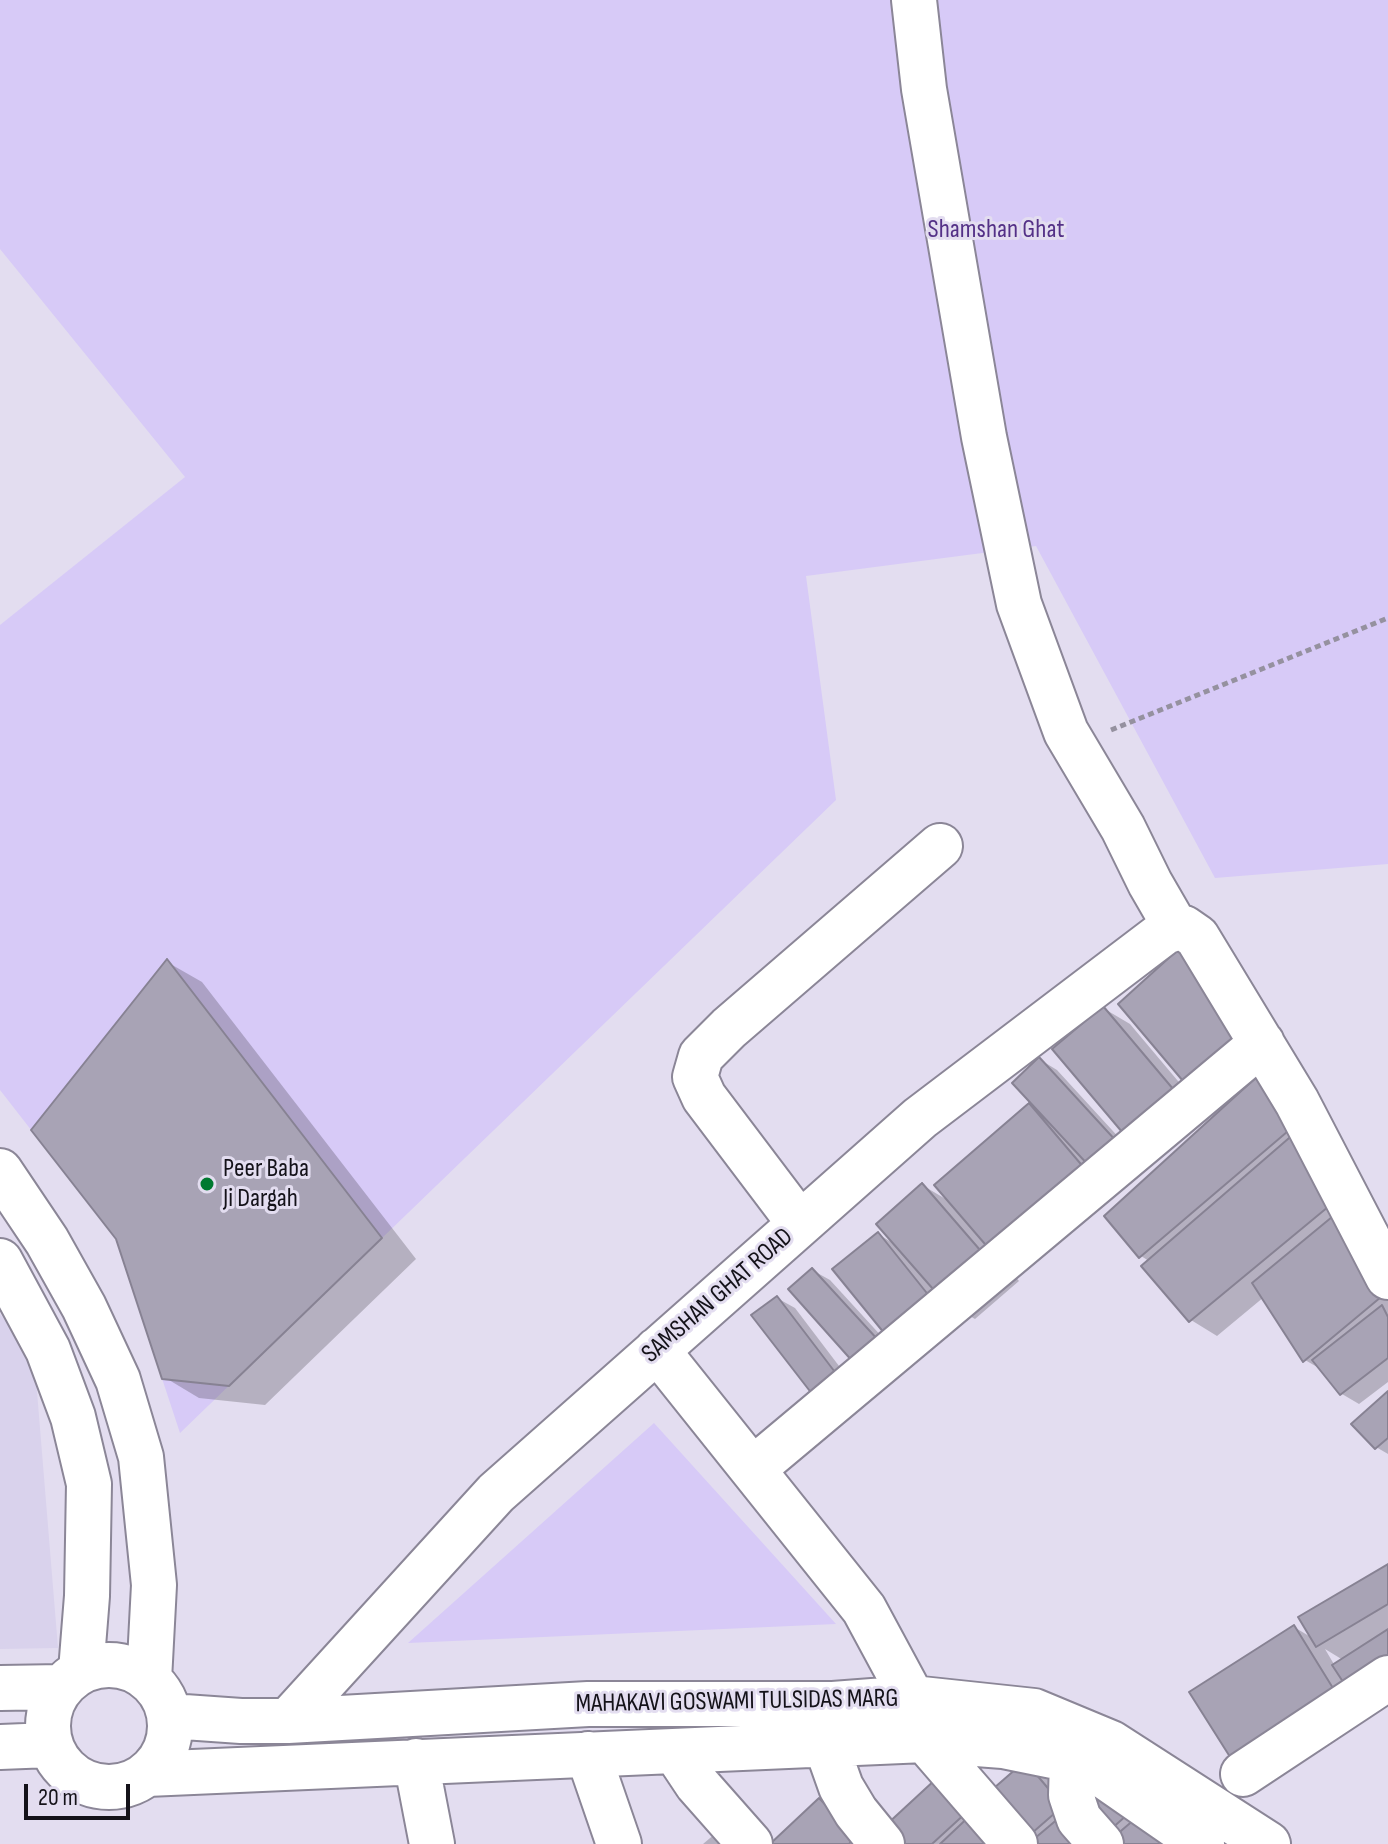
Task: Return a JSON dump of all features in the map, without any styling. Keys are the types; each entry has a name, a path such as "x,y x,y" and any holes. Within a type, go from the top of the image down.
{"street":[{"path":"914,0 924,89 993,483 1019,604 1066,732 1123,828 1150,883 1262,1043 1297,1102 1388,1277"},
{"path":"800,1224 704,1097 695,1077 701,1056 729,1028 940,846"},
{"name":"SAMSHAN GHAT ROAD","path":"288,1721 496,1493 657,1350 920,1118 1152,941 1165,932 1184,930"},
{"path":"753,1469 1262,1043"},
{"path":"0,1171 47,1241 84,1307 118,1380 141,1457 154,1585 159,1698 168,1741 160,1759 147,1774"},
{"path":"0,1261 48,1350 73,1417 89,1484 87,1596 72,1679 49,1714 47,1730 50,1745 0,1747"},
{"path":"657,1350 864,1609 912,1698"},
{"name":"MAHAKAVI GOSWAMI TULSIDAS MARG","path":"0,1688 72,1679 104,1665 128,1668 159,1698 241,1721 588,1704 833,1704 912,1698 1034,1711 1111,1743 1268,1844"},
{"path":"1243,1774 1388,1678"},
{"path":"925,1740 1015,1844"},
{"name":"MAHAKAVI GOSWAMI TULSIDAS MARG","path":"50,1745 59,1762 73,1776 90,1785 110,1787 129,1784 147,1774 416,1761 925,1740 1003,1746 1072,1760 1101,1774 1202,1844"},
{"path":"831,1743 830,1756 841,1787 856,1812 882,1844"},
{"path":"675,1751 697,1784 750,1844"},
{"path":"588,1754 619,1844"},
{"path":"1072,1760 1071,1795 1079,1819 1101,1844"},
{"path":"416,1761 432,1844"}],"path":[{"path":"1073,746 1388,618"}],"shaded area":[{"path":"0,1314 34,1355 58,1648 0,1649"}],"green space":[{"name":"Shamshan Ghat","path":"0,0 1388,0 1388,864 1215,878 1036,546 806,576 836,800 180,1433 116,1239 0,1090 0,625 185,477 0,249"},
{"path":"654,1423 836,1624 408,1643"}],"building":[{"path":"1182,946 1239,1033 1183,1081 1118,1004"},
{"name":"Peer Baba Ji Dargah","path":"167,959 382,1238 229,1386 162,1379 116,1239 31,1130"},
{"path":"1103,1006 1179,1096 1128,1139 1052,1049"},
{"path":"1039,1057 1118,1143 1091,1168 1012,1083"},
{"path":"1262,1072 1294,1126 1139,1258 1104,1216"},
{"path":"1029,1103 1091,1176 997,1258 934,1185"},
{"path":"1296,1132 1334,1202 1189,1322 1141,1266"},
{"path":"922,1183 993,1265 947,1305 876,1224"},
{"path":"1338,1212 1381,1297 1303,1362 1252,1283"},
{"path":"878,1232 934,1302 889,1339 832,1269"},
{"path":"812,1268 879,1341 854,1363 788,1289"},
{"path":"777,1296 841,1380 816,1399 751,1315"},
{"path":"1382,1305 1388,1317 1388,1358 1340,1395 1312,1360"},
{"path":"1388,1391 1388,1438 1375,1449 1351,1424"},
{"path":"1388,1564 1388,1604 1316,1647 1298,1617"},
{"path":"1294,1625 1336,1693 1232,1760 1189,1692"},
{"path":"1388,1629 1388,1666 1349,1691 1332,1665"},
{"path":"1025,1761 1063,1806 1024,1840 986,1795"},
{"path":"937,1778 968,1811 932,1844 901,1844 885,1826"},
{"path":"1100,1784 1127,1815 1102,1837 1075,1806"},
{"path":"819,1798 856,1837 849,1844 770,1844"},
{"path":"976,1810 1008,1844 940,1844"},
{"path":"1066,1812 1093,1844 1028,1844"},
{"path":"1143,1812 1171,1844 1108,1842"}],"place":[{"name":"Peer Baba Ji Dargah","path":"207,1184"}]}
